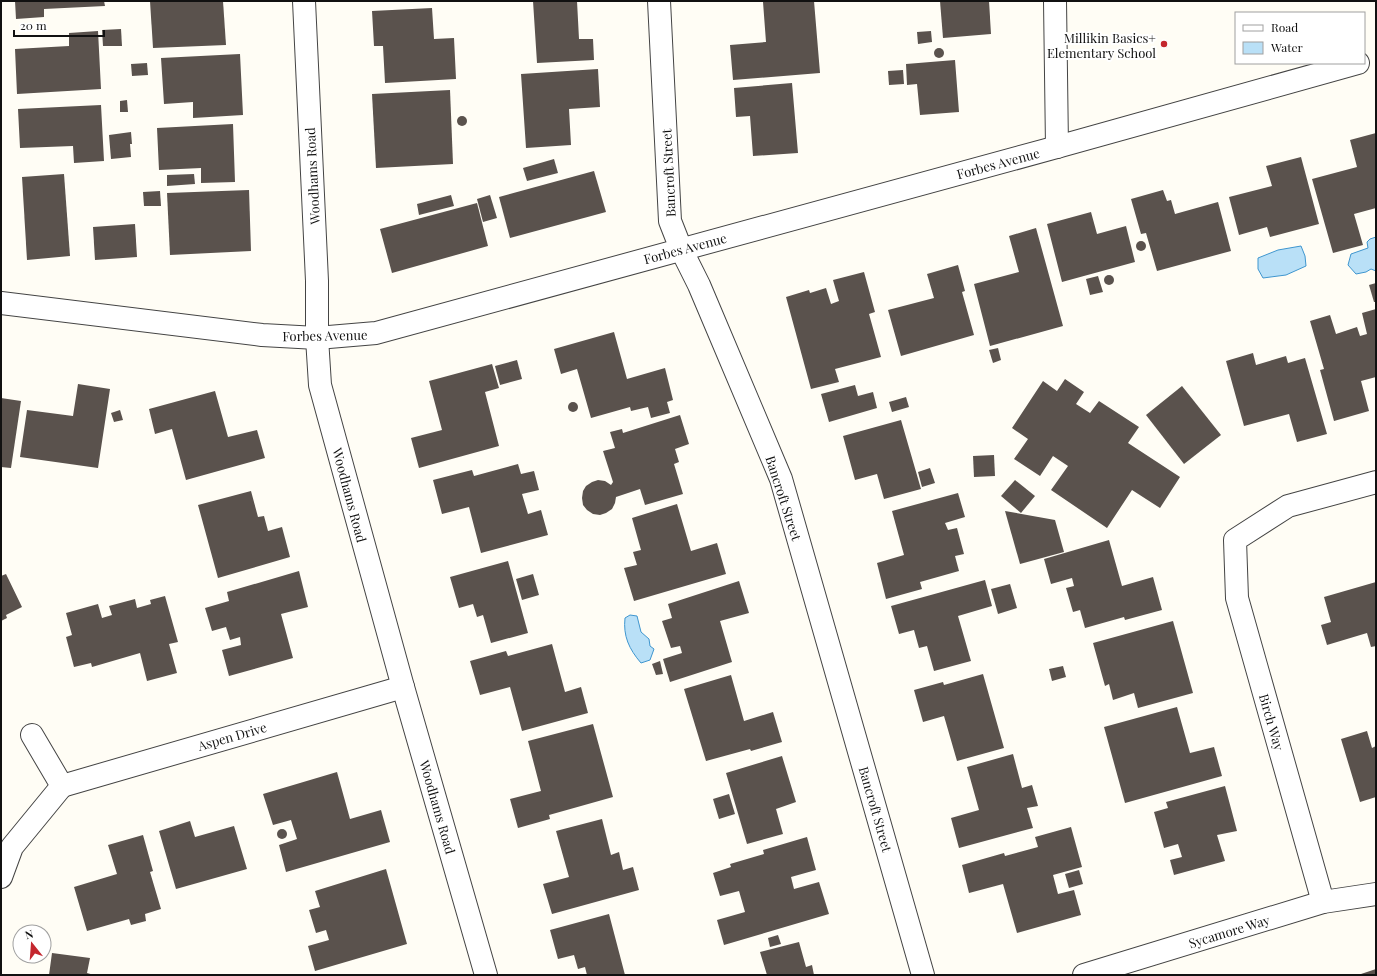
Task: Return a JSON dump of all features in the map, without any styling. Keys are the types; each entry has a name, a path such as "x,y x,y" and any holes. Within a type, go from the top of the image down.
{"street":[{"name":"Woodhams Road","path":"304,1 317,273 317,338 320,385 403,687 486,975"},
{"name":"Bancroft Street","path":"659,1 670,222 681,249 699,285 781,479 923,975"},
{"path":"1055,1 1057,147"},
{"path":"1365,61 1376,58"},
{"name":"Forbes Avenue","path":"1,303 262,335 317,338 376,333 1354,64"},
{"name":"Birch Way","path":"1323,902 1237,598 1235,540 1288,506 1376,482"},
{"name":"Aspen Drive","path":"62,786 403,687"},
{"path":"1,876 12,847 62,786 32,735"},
{"name":"Sycamore Way","path":"1084,975 1323,902 1376,894"}],"water":[{"path":"1376,237 1376,271 1371,269 1366,272 1356,274 1348,265 1351,254 1368,248 1367,242"},
{"path":"1301,246 1305,256 1306,266 1286,275 1263,278 1258,269 1258,258 1278,250"},
{"path":"630,615 637,616 641,632 649,639 650,646 654,649 650,660 641,663 633,653 626,636 625,618"}],"building":[{"path":"15,1 104,1 105,6 44,9 44,17 16,19"},
{"path":"150,1 223,1 226,45 153,48"},
{"path":"533,1 577,1 579,39 593,39 594,60 537,63"},
{"path":"814,1 820,73 733,80 730,45 766,42 763,2"},
{"path":"940,1 989,1 991,34 943,38"},
{"path":"432,8 434,39 454,38 456,79 385,83 383,46 374,46 372,11"},
{"path":"121,29 122,46 103,46 102,30"},
{"path":"98,31 101,89 17,94 15,49 69,46 69,33"},
{"path":"931,31 932,42 918,44 917,32"},
{"path":"937,48 941,48 944,53 941,58 937,58 934,55 934,51"},
{"path":"240,54 243,115 193,118 193,102 164,104 161,58"},
{"path":"955,60 959,112 920,115 917,84 907,85 906,64"},
{"path":"147,63 148,75 132,76 131,64"},
{"path":"598,69 600,107 569,109 571,145 526,148 521,74"},
{"path":"903,70 904,84 889,85 888,71"},
{"path":"792,83 798,153 753,156 750,116 736,117 734,88"},
{"path":"450,90 453,164 376,168 372,94"},
{"path":"127,100 128,112 120,112 120,101"},
{"path":"101,105 104,161 74,163 73,146 20,148 18,109"},
{"path":"460,116 464,116 466,117 466,125 460,126 457,123 457,119"},
{"path":"233,124 235,182 201,183 201,168 159,170 157,128"},
{"path":"131,132 131,157 111,159 109,135"},
{"path":"1376,133 1376,208 1354,214 1363,245 1333,253 1312,179 1357,167 1350,140"},
{"path":"1301,157 1319,224 1270,237 1267,227 1239,235 1229,197 1272,186 1266,166"},
{"path":"554,159 558,173 527,181 523,168"},
{"path":"594,171 606,212 510,238 499,197"},
{"path":"64,174 70,256 27,260 22,177"},
{"path":"194,174 195,184 167,186 167,175"},
{"path":"249,190 251,251 170,255 167,193"},
{"path":"1163,190 1167,201 1171,200 1175,214 1218,202 1231,251 1157,271 1146,233 1141,234 1131,199"},
{"path":"160,191 161,206 144,206 143,192"},
{"path":"451,195 454,206 419,215 417,204"},
{"path":"490,195 497,218 483,222 477,199"},
{"path":"477,203 488,246 392,273 380,229"},
{"path":"1091,212 1097,234 1126,226 1135,262 1062,282 1047,224"},
{"path":"135,224 137,257 95,260 93,227"},
{"path":"1036,228 1063,326 990,346 974,284 1019,272 1009,236"},
{"path":"1139,241 1143,241 1146,246 1143,251 1139,251 1136,248 1136,244"},
{"path":"958,265 965,291 962,292 974,335 901,356 888,310 934,298 927,274"},
{"path":"864,272 875,312 869,314 881,357 835,369 839,382 811,389 786,297 809,290 810,293 826,288 831,304 839,301 833,280"},
{"path":"1107,275 1111,275 1113,276 1113,284 1107,285 1104,282 1104,278"},
{"path":"1098,276 1103,292 1090,295 1086,279"},
{"path":"1376,283 1376,302 1374,302 1369,285"},
{"path":"1376,309 1376,377 1361,381 1369,411 1334,421 1320,370 1324,369 1310,321 1330,315 1336,334 1357,327 1360,336 1367,334 1362,313"},
{"path":"614,332 627,379 665,368 673,400 667,402 670,413 651,418 648,407 631,411 630,407 591,418 577,369 561,374 554,349"},
{"path":"998,348 1001,360 993,363 989,350"},
{"path":"1253,353 1256,365 1286,356 1288,363 1305,358 1327,434 1297,442 1289,414 1244,426 1226,361"},
{"path":"517,360 522,379 500,385 495,366"},
{"path":"492,364 499,388 485,392 499,446 419,468 411,438 442,430 429,381"},
{"path":"1065,379 1084,392 1076,404 1090,413 1099,401 1139,427 1128,443 1180,477 1160,508 1132,490 1107,528 1051,490 1068,466 1053,456 1040,476 1014,459 1028,439 1012,428 1043,381 1057,391"},
{"path":"78,384 110,389 98,468 20,457 27,410 73,416"},
{"path":"855,385 858,396 873,392 877,408 829,422 821,394"},
{"path":"1182,386 1221,435 1184,464 1146,415"},
{"path":"215,391 228,437 257,430 265,458 186,480 172,429 155,434 149,409"},
{"path":"906,397 909,407 892,412 889,402"},
{"path":"1,398 21,401 11,468 1,467"},
{"path":"571,402 575,402 577,403 577,411 571,412 568,409 568,405"},
{"path":"120,410 123,420 114,422 111,413"},
{"path":"680,415 689,444 675,449 679,462 674,464 683,494 645,505 640,489 616,497 612,509 606,513 600,515 593,514 587,510 583,505 582,498 583,491 586,486 598,480 605,481 611,485 613,482 603,451 615,448 610,432 622,429 623,433"},
{"path":"901,420 921,489 884,499 877,474 855,480 843,436"},
{"path":"994,455 995,476 974,477 973,456"},
{"path":"518,464 521,474 534,471 539,490 522,494 528,514 541,510 548,535 481,553 469,507 442,514 433,480 472,470 474,476"},
{"path":"930,468 935,483 922,487 918,472"},
{"path":"1015,480 1035,496 1021,513 1001,496"},
{"path":"251,491 258,517 264,516 268,531 282,527 290,557 218,578 198,505"},
{"path":"958,493 965,517 945,523 948,530 957,528 964,554 955,556 959,571 920,582 922,589 886,599 877,563 904,555 892,511"},
{"path":"677,504 691,551 717,543 726,574 634,601 624,568 637,565 633,552 641,550 632,518"},
{"path":"1005,511 1055,520 1064,552 1020,564"},
{"path":"1109,540 1122,586 1153,577 1162,610 1125,620 1124,617 1085,628 1080,610 1073,612 1066,588 1074,586 1072,578 1051,584 1044,559"},
{"path":"508,561 528,633 491,643 483,615 477,617 473,604 459,608 450,577"},
{"path":"299,571 308,607 281,614 293,658 229,676 222,650 241,645 240,637 230,640 226,627 212,631 205,608 229,601 227,592"},
{"path":"6,574 22,607 6,615 7,618 1,621 1,576"},
{"path":"533,574 539,595 522,600 516,579"},
{"path":"985,580 992,606 958,616 971,661 934,671 927,646 919,648 914,630 899,634 891,606"},
{"path":"739,581 749,613 720,621 732,662 670,682 663,659 682,653 680,646 671,648 662,621 672,618 668,604"},
{"path":"1376,582 1376,646 1371,647 1367,633 1327,645 1321,625 1331,622 1324,597"},
{"path":"1010,584 1017,608 998,614 991,589"},
{"path":"165,596 178,642 169,644 177,673 147,681 140,653 92,667 91,663 74,667 66,637 72,635 66,613 98,604 102,618 112,615 109,606 135,599 137,608 151,604 150,600"},
{"path":"1173,621 1193,693 1138,708 1134,693 1113,700 1109,684 1105,686 1093,643"},
{"path":"552,644 565,692 581,687 588,713 522,731 510,687 480,695 470,661 506,651 508,656"},
{"path":"660,661 663,674 656,675 652,664"},
{"path":"1063,666 1066,677 1052,681 1049,669"},
{"path":"983,674 1004,748 957,761 944,716 923,722 914,690 943,682 944,685"},
{"path":"731,675 744,721 773,712 782,742 751,751 750,749 706,761 684,689"},
{"path":"1177,707 1190,753 1214,747 1222,776 1125,803 1104,727"},
{"path":"593,724 613,797 549,815 550,819 518,828 510,799 541,791 528,741"},
{"path":"1367,731 1372,748 1376,746 1376,797 1360,802 1341,739"},
{"path":"1013,754 1022,788 1032,785 1038,806 1027,808 1033,828 959,848 951,818 979,810 967,767"},
{"path":"782,756 796,802 776,809 783,834 747,844 726,773"},
{"path":"337,772 350,819 381,810 390,842 286,872 279,845 297,839 291,820 273,825 263,794"},
{"path":"1225,786 1237,831 1217,835 1225,861 1174,875 1170,860 1182,857 1178,844 1164,848 1154,812 1168,808 1166,802"},
{"path":"729,794 735,814 719,819 713,799"},
{"path":"602,819 611,855 619,852 623,870 633,867 639,890 552,914 543,884 569,877 556,831"},
{"path":"190,821 195,837 234,826 247,869 176,889 159,831"},
{"path":"1071,827 1082,867 1053,875 1058,894 1074,890 1081,915 1017,933 1003,884 969,893 962,865 1004,853 1005,856 1038,847 1035,837"},
{"path":"280,829 284,829 286,830 286,838 280,839 277,836 277,832"},
{"path":"143,835 153,871 150,872 161,909 145,914 146,921 131,925 129,919 87,931 74,887 117,874 108,845"},
{"path":"807,837 816,870 791,877 794,889 819,882 829,914 724,945 717,920 745,912 739,891 720,896 713,873 731,867 730,864 764,854 763,850"},
{"path":"386,869 407,944 315,971 308,946 329,940 326,930 316,933 309,910 320,907 315,891"},
{"path":"1079,870 1083,884 1069,888 1065,874"},
{"path":"609,914 625,975 587,975 585,967 578,969 574,955 558,959 550,930"},
{"path":"778,935 781,944 770,947 768,938"},
{"path":"799,942 806,967 812,965 814,975 767,975 760,952"},
{"path":"52,953 90,958 87,973 94,975 49,975 50,964 52,964"},
{"path":"1376,969 1376,975 1358,975"}],"place":[{"name":"Millikin Basics+ Elementary School","path":"1164,44"}]}
